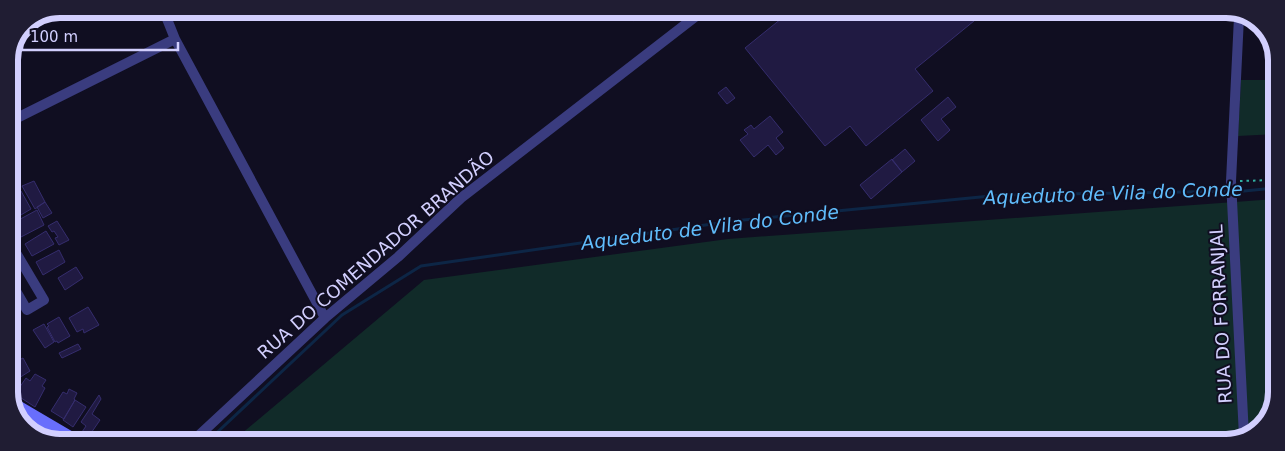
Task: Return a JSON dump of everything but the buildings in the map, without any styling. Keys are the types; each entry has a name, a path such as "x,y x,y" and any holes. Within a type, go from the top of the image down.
{"street":[{"path":"166,18 175,40 325,318"},
{"name":"RUA DO COMENDADOR BRANDÃO","path":"202,433 325,318 398,256 461,198 694,18"},
{"name":"RUA DO FORRANJAL","path":"1239,20 1231,181 1244,429"},
{"path":"18,118 175,40"},
{"path":"18,294 27,310 44,300 19,258"},
{"path":"21,408 63,433"}],"path":[{"path":"1231,181 1267,180"}],"green space":[{"path":"1241,80 1267,80 1267,134 1238,136"},
{"path":"1267,200 1268,392 1265,405 1260,415 1251,425 1231,433 242,433 424,280 728,239"}],"waterway":[{"name":"Aqueduto de Vila do Conde","path":"216,433 342,315 421,266 733,221 1001,195 1244,191 1267,189"}]}
